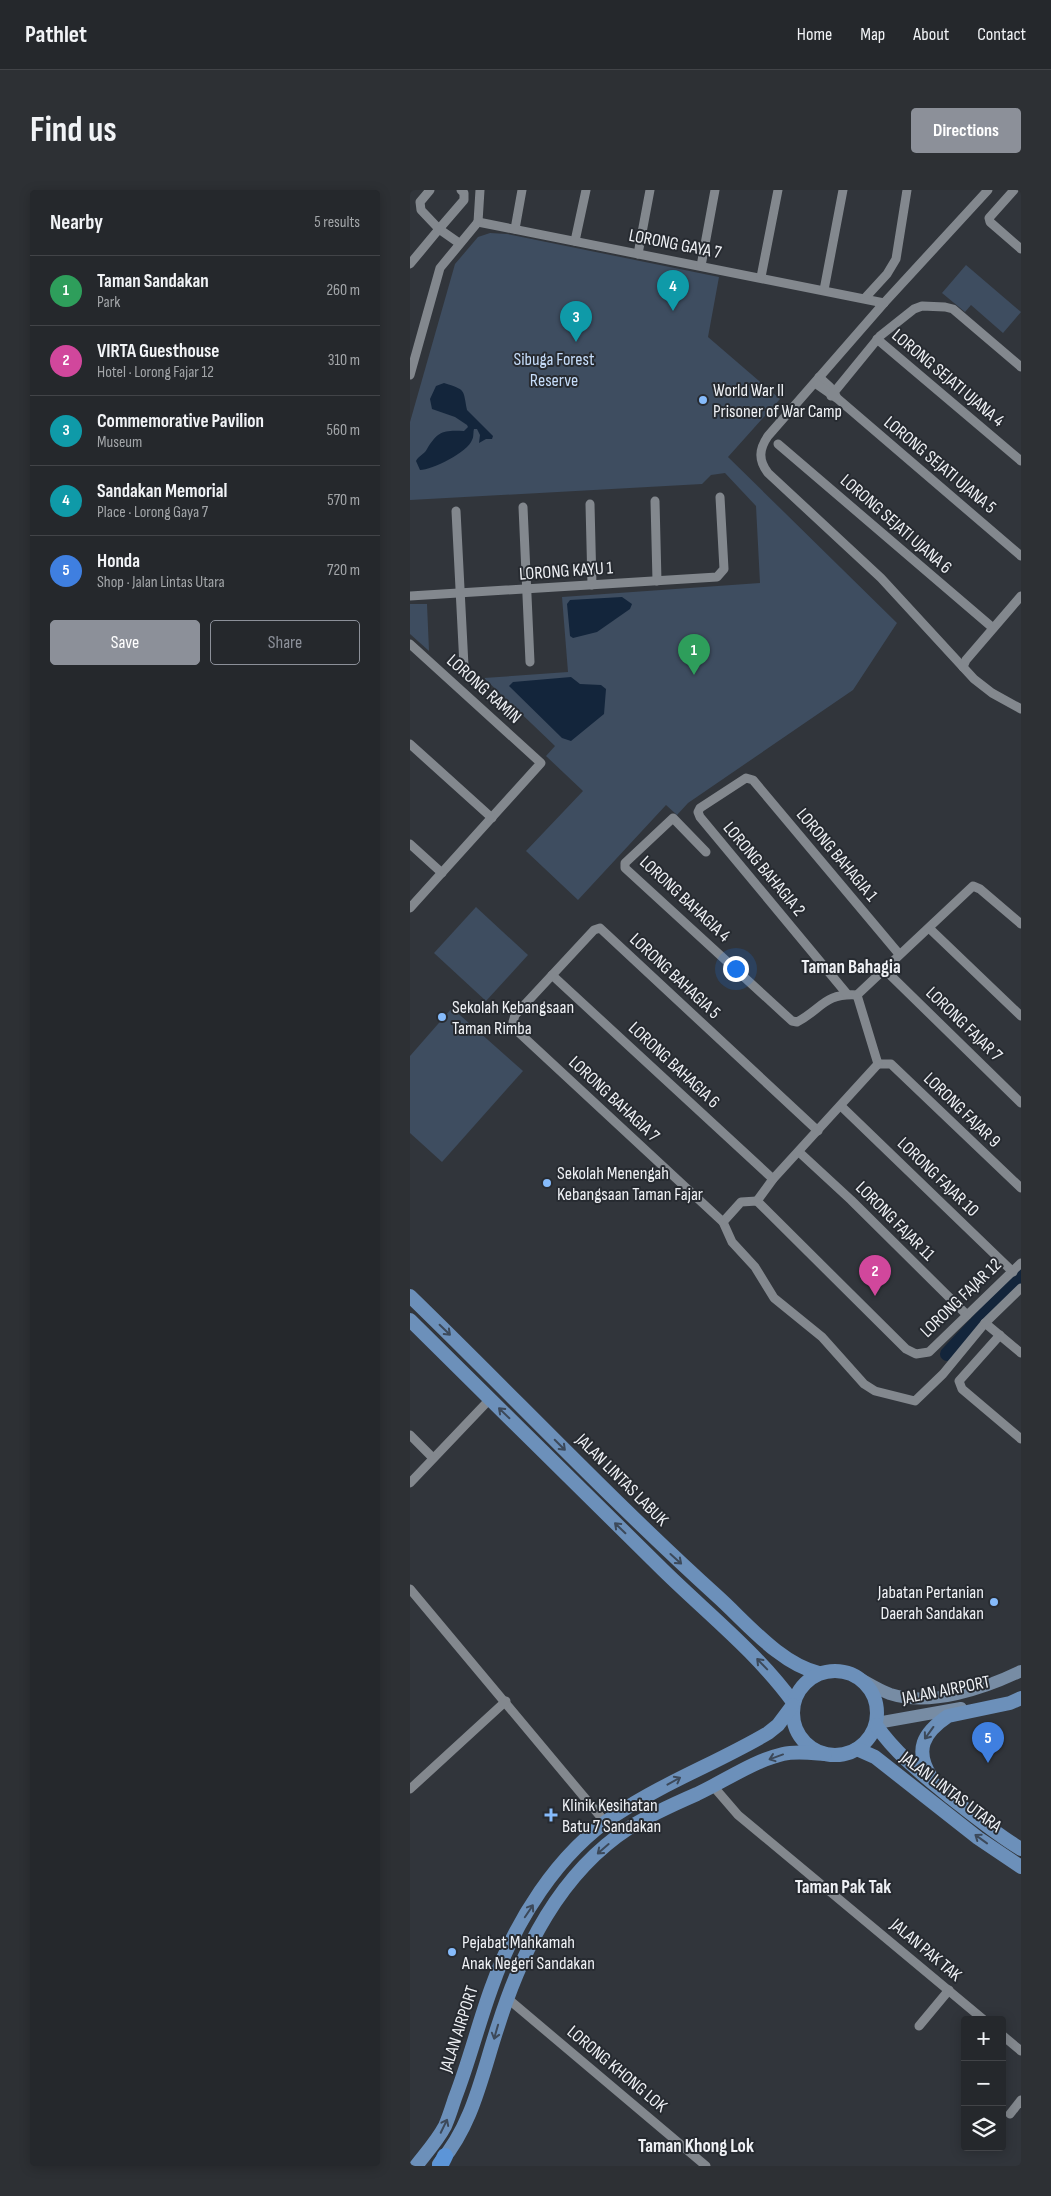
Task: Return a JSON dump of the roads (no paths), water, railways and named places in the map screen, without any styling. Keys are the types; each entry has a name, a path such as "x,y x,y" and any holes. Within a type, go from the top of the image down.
{"main road":[{"name":"JALAN LINTAS LABUK","path":"410,1296 669,1553 781,1655 806,1670 819,1673"},
{"name":"JALAN LINTAS LABUK","path":"410,1320 663,1570 745,1647 776,1680 793,1704"},
{"path":"833,1670 846,1672 859,1678 868,1686 874,1697 877,1709 876,1724 865,1742 857,1749 841,1754 824,1754 808,1745 796,1730 792,1718 793,1704 800,1688 808,1679 819,1673 833,1670"},
{"name":"JALAN AIRPORT","path":"859,1678 890,1694 922,1698 949,1696 999,1681 1020,1671"},
{"name":"JALAN AIRPORT","path":"876,1724 986,1704 1021,1692"},
{"path":"936,1786 922,1762 921,1754 925,1738 932,1729 948,1716 1010,1703 1021,1698"},
{"name":"JALAN AIRPORT","path":"416,2166 445,2125 467,2067 491,1990 514,1934 555,1873 577,1848 605,1822 664,1786 768,1733 778,1725 793,1704"},
{"name":"JALAN LINTAS UTARA","path":"876,1724 901,1755 936,1786 986,1826 1021,1849"},
{"name":"JALAN LINTAS UTARA","path":"857,1749 875,1757 978,1838 1021,1867"},
{"name":"JALAN AIRPORT","path":"441,2163 457,2141 475,2100 507,1998 523,1959 545,1918 570,1881 629,1828 666,1808 760,1763 784,1754 824,1754"}],"street":[{"path":"430,190 420,202 421,210 439,229 459,243"},
{"path":"410,264 464,200 462,190"},
{"path":"410,375 440,268 478,222 480,190"},
{"path":"515,229 522,190"},
{"path":"575,241 586,190"},
{"path":"638,254 650,190"},
{"path":"701,266 715,190"},
{"path":"761,278 778,190"},
{"path":"824,290 843,190"},
{"path":"865,298 892,267 896,259 907,190"},
{"path":"988,190 884,303 817,380 764,442 760,455 764,468 881,578 974,679 992,693 1021,709"},
{"path":"1010,192 989,218 990,222 1021,249"},
{"name":"LORONG GAYA 7","path":"478,222 884,303"},
{"path":"834,395 877,339 918,307 949,307 1021,367"},
{"name":"LORONG SEJATI UJANA 4","path":"877,339 1021,461"},
{"name":"LORONG SEJATI UJANA 5","path":"817,380 1021,556"},
{"name":"LORONG SEJATI UJANA 6","path":"778,444 993,628"},
{"name":"LORONG KAYU 1","path":"410,596 718,577 724,569 720,497"},
{"path":"655,501 657,581"},
{"path":"590,504 592,585"},
{"path":"523,507 530,662"},
{"path":"456,511 464,666"},
{"path":"963,667 966,660 1021,596"},
{"name":"LORONG RAMIN","path":"410,644 541,764 492,818"},
{"path":"946,649 958,653 972,653"},
{"path":"972,653 970,662 974,679"},
{"path":"410,744 492,818 410,908"},
{"name":"LORONG BAHAGIA 1","path":"750,778 899,954"},
{"name":"LORONG BAHAGIA 2","path":"750,778 738,783 700,808 698,812 847,994"},
{"name":"LORONG BAHAGIA 4","path":"706,852 673,818 626,863 625,868 792,1021 801,1020 828,998 847,994"},
{"path":"410,844 442,873"},
{"path":"847,994 857,995 973,886 980,889 1021,924"},
{"name":"LORONG BAHAGIA 5","path":"515,1015 594,930 600,928 818,1131"},
{"path":"929,928 1021,1016"},
{"name":"LORONG FAJAR 7","path":"884,969 1021,1103"},
{"name":"LORONG BAHAGIA 6","path":"552,975 773,1179"},
{"path":"857,995 878,1064 773,1179 757,1201 742,1202 723,1222 732,1242 755,1267 774,1298 822,1337 864,1384 875,1391 915,1401 943,1374 985,1323 1021,1288"},
{"name":"LORONG BAHAGIA 7","path":"515,1015 515,1029 723,1222"},
{"name":"LORONG FAJAR 9","path":"878,1064 891,1064 1021,1188"},
{"name":"LORONG FAJAR 10","path":"841,1106 1013,1272"},
{"name":"LORONG FAJAR 11","path":"799,1152 851,1200 967,1315"},
{"name":"LORONG FAJAR 12","path":"757,1201 906,1349 916,1354 929,1352 1021,1263"},
{"path":"985,1323 1021,1353"},
{"path":"1000,1335 959,1381 962,1389 1021,1439"},
{"path":"410,1483 490,1399"},
{"path":"410,1435 434,1458"},
{"path":"410,1589 506,1701 605,1822"},
{"path":"410,1789 506,1701"},
{"name":"JALAN PAK TAK","path":"713,1786 738,1815 979,2016"},
{"path":"919,2026 949,1990"},
{"name":"LORONG KHONG LOK","path":"507,1998 706,2166"},
{"path":"1006,2038 1021,2051"},
{"path":"1010,2114 1021,2100"}],"waterway":[{"path":"947,1354 1021,1275"}],"place":[{"name":"Sandakan Memorial","path":"673,311"},
{"name":"Commemorative Pavilion","path":"576,342"},
{"name":"World War II Prisoner of War Camp","path":"703,400"},
{"name":"Taman Sandakan","path":"694,675"},
{"name":"Sekolah Kebangsaan Taman Rimba","path":"442,1017"},
{"name":"Sekolah Menengah Kebangsaan Taman Fajar","path":"547,1183"},
{"name":"VIRTA Guesthouse","path":"875,1296"},
{"name":"Jabatan Pertanian Daerah Sandakan","path":"994,1602"},
{"name":"Honda","path":"988,1763"},
{"name":"Klinik Kesihatan Batu 7 Sandakan","path":"551,1815"},
{"name":"Pejabat Mahkamah Anak Negeri Sandakan","path":"452,1952"}],"district":[{"name":"Taman Bahagia","path":"851,967"},
{"name":"Taman Pak Tak","path":"843,1887"},
{"name":"Taman Khong Lok","path":"696,2146"}],"park label":[{"name":"Sibuga Forest Reserve","path":"554,369"}]}
